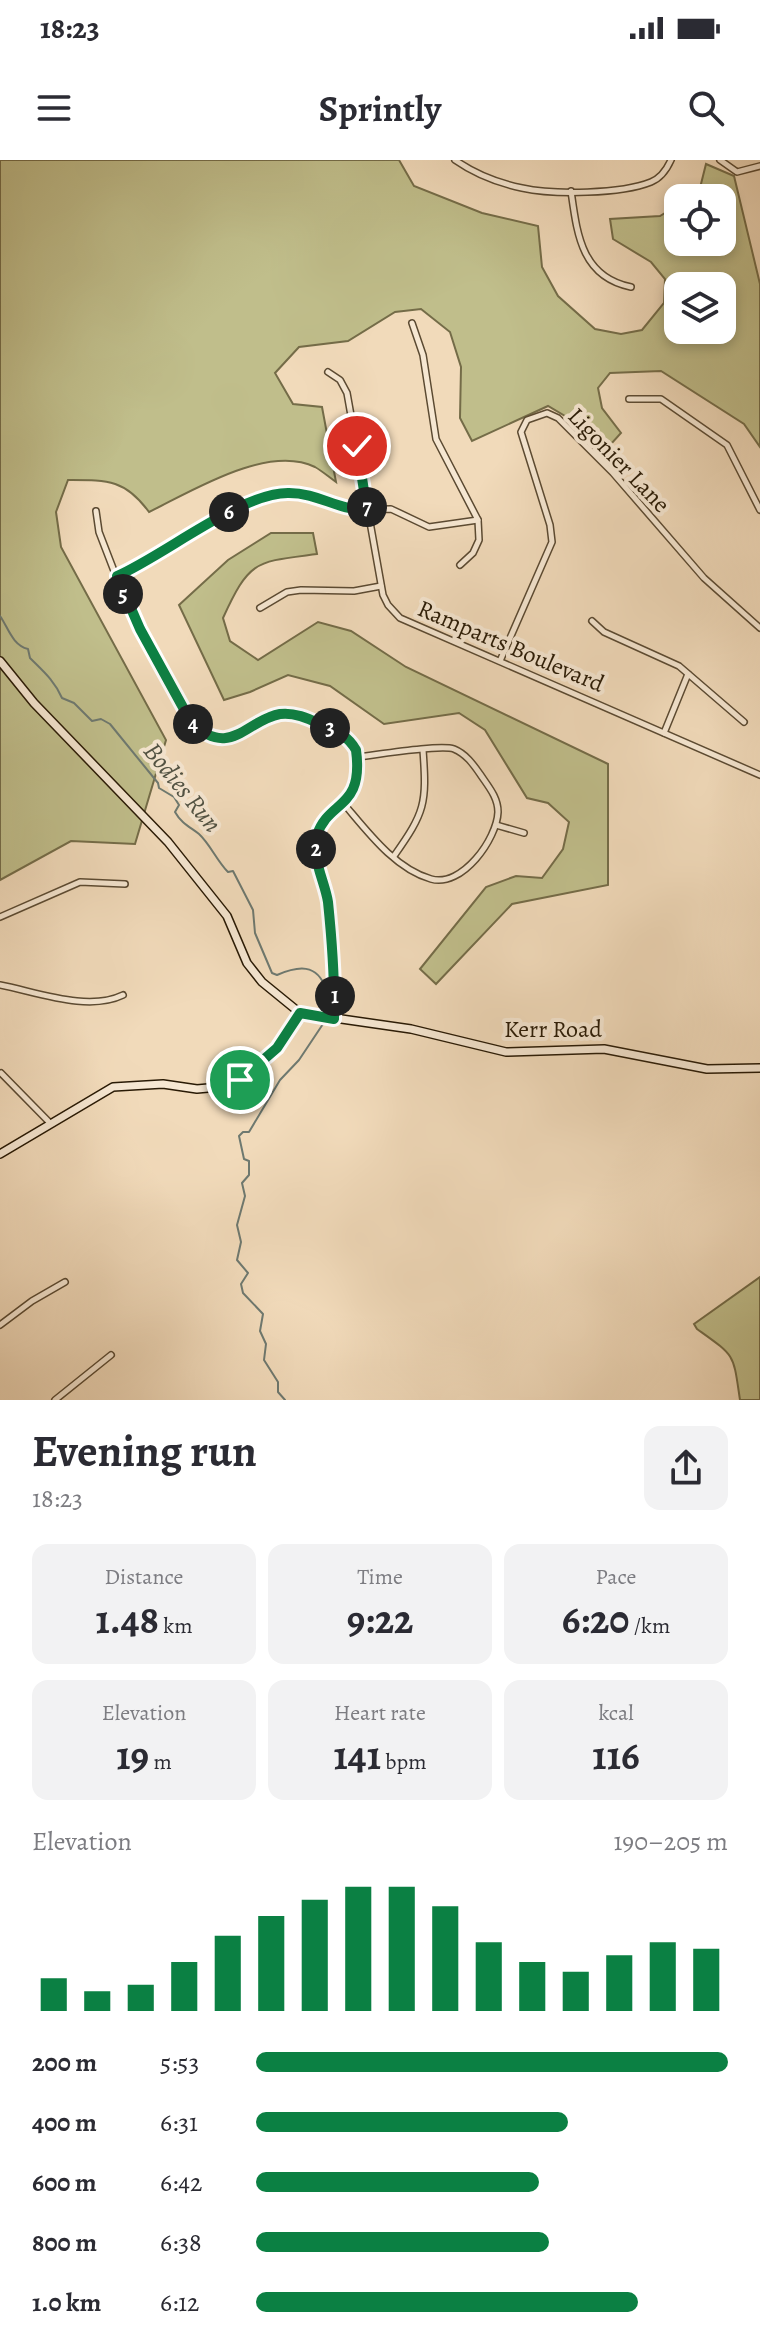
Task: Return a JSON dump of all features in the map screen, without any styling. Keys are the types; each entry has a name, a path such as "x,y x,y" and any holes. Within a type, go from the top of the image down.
{"street":[{"path":"455,160 489,179 523,188 571,191 645,184 662,174 671,160"},
{"path":"720,160 737,172 760,166"},
{"path":"571,191 582,251 618,285 631,287"},
{"path":"412,323 429,382 436,439 478,520 479,540 473,553 460,565"},
{"name":"Ramparts Boulevard","path":"328,372 340,380 347,393 381,586 388,605 400,618 760,775"},
{"path":"629,399 661,399 727,445 760,510"},
{"name":"Ligonier Lane","path":"500,661 552,542 550,525 521,432 527,420 540,414 558,418 613,473 704,578 760,628"},
{"path":"117,576 168,550 235,509 270,494 303,494 345,510 397,511 429,527 478,520"},
{"path":"96,511 99,532 146,641 191,722 199,729 220,737 230,737 243,734 268,718 292,714 347,738 357,757 357,779 344,804 320,827 315,845 327,898 334,1019"},
{"path":"260,608 287,592 354,591 381,586"},
{"path":"592,621 604,632 669,660 744,722"},
{"path":"0,661 34,703 168,842 227,916 247,963 262,982 300,1013 277,1048 240,1080 219,1087 197,1089 155,1084 113,1087 0,1154"},
{"path":"664,733 688,674"},
{"path":"344,804 394,856 433,880 450,879 481,850 496,825 498,811 494,794 462,753 448,747 357,757"},
{"path":"394,856 421,814 425,800 423,750"},
{"path":"496,825 524,833"},
{"path":"0,917 80,882 125,884"},
{"path":"0,985 91,1001 111,1001 123,995"},
{"name":"Kerr Road","path":"300,1013 411,1029 506,1052 604,1049 707,1069 760,1068"},
{"path":"1,1073 51,1124"},
{"path":"0,1325 65,1282"},
{"path":"55,1400 111,1355"}],"shaded area":[{"path":"0,160 399,160 414,186 482,213 538,226 542,267 558,296 595,329 621,334 642,330 664,303 664,344 736,344 736,272 664,272 664,278 651,262 613,239 610,219 664,214 664,256 736,256 736,184 760,284 760,447 744,424 661,371 610,373 598,388 602,408 621,433 602,454 570,419 548,406 472,441 460,418 461,367 450,332 421,309 395,312 348,341 299,347 275,373 293,404 322,407 336,482 315,467 296,461 275,461 230,473 149,512 123,487 104,481 68,480 56,512 61,547 166,740 135,844 71,841 0,880"},
{"path":"706,164 734,176 736,184 701,184"},
{"path":"271,533 313,533 317,554 268,562 249,574 240,584 223,618 230,641 258,660 318,622 351,631 406,667 608,764 608,885 512,904 436,984 420,969 486,887 516,876 542,878 563,849 569,822 548,803 527,798 485,730 459,713 384,724 330,686 288,675 224,700 179,605 228,560"},
{"path":"760,1277 760,1400 740,1400 730,1357 694,1324"}],"waterway":[{"name":"Bodies Run","path":"0,616 14,640 28,649 30,658 52,681 62,698 74,703 92,721 101,719 110,724 159,788 174,797 179,805 175,812 177,816 203,838 228,872 233,871 253,910 255,933 272,973 277,975 306,969 318,975 326,989 318,1001 324,1012"},
{"name":"Bodies Run","path":"285,1400 278,1392 278,1382 264,1360 266,1344 260,1331 263,1314 243,1293 241,1284 248,1273 237,1260 241,1242 237,1225 245,1196 242,1183 249,1175 249,1161 244,1159 239,1136 249,1132 280,1080 299,1060 323,1024"}],"route":[{"path":"240,1080 277,1048 300,1013 334,1019 335,991 327,898 315,845 320,827 352,794 357,779 356,750 338,732 292,714 268,718 243,734 230,737 220,737 199,729 191,722 140,629 117,576 168,550 235,509 270,494 303,494 345,510 367,510 357,446"}]}
